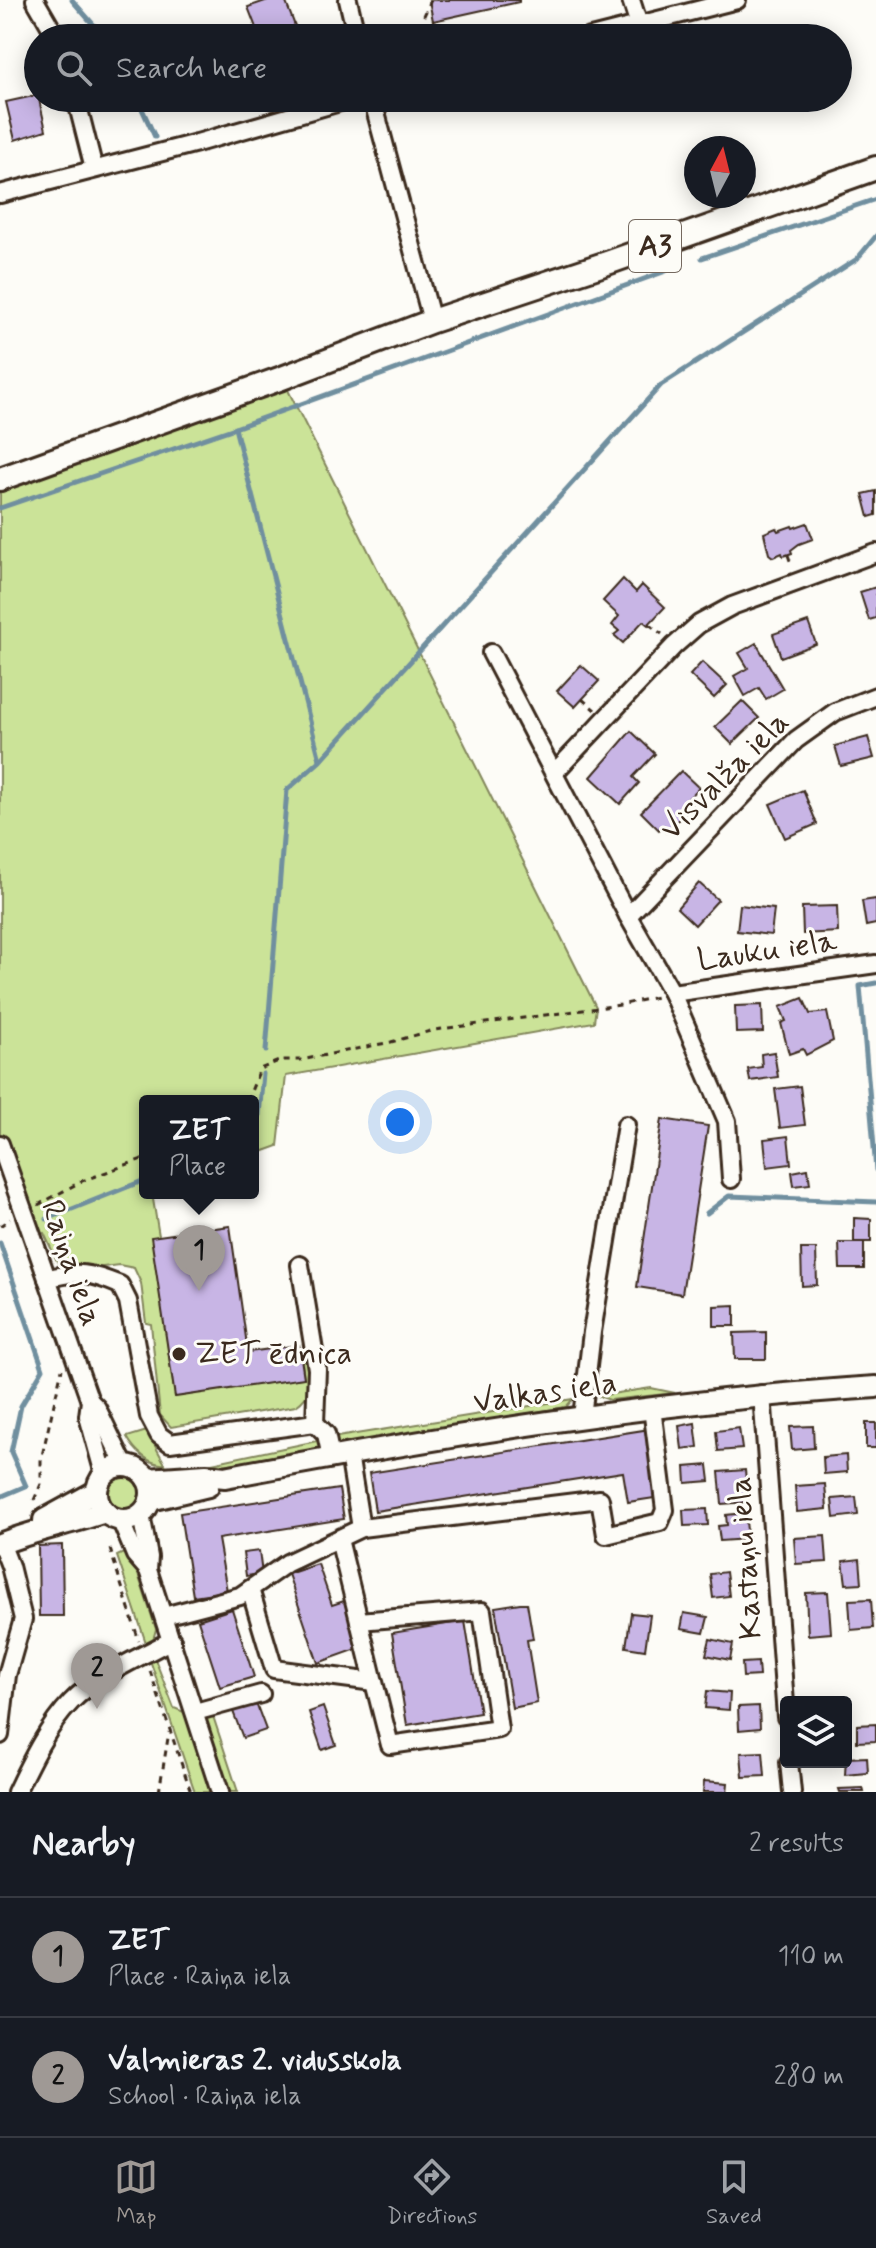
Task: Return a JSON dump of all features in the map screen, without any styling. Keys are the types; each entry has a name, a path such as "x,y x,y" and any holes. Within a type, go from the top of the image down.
{"highway":[{"name":"A3","path":"0,479 432,321 876,168"}],"main road":[{"name":"Valkas iela","path":"146,1498 213,1485 225,1477 340,1455 582,1417 762,1394 876,1387"},
{"path":"32,1531 46,1518 101,1482 111,1469 134,1468 146,1498 128,1520 112,1516 100,1506 101,1482"},
{"path":"0,1544 32,1531 112,1516"}],"street":[{"path":"35,0 49,24"},
{"path":"348,0 354,24"},
{"path":"631,0 639,24"},
{"path":"643,24 737,0"},
{"path":"80,112 94,169"},
{"path":"0,194 305,112"},
{"path":"376,112 432,321"},
{"path":"555,772 674,646 699,624 732,606 876,553"},
{"path":"491,653 628,916 672,993"},
{"name":"Visvalža iela","path":"628,916 796,740 835,712 876,696"},
{"name":"Lauku iela","path":"731,1179 727,1121 672,993 876,964"},
{"path":"582,1417 592,1332 626,1125"},
{"name":"Raiņa iela","path":"0,1144 90,1401 97,1408 125,1466"},
{"path":"300,1265 317,1369 315,1423 340,1455 361,1528"},
{"path":"47,1279 66,1274 92,1273 120,1285 128,1301 149,1416 159,1435 170,1443 315,1423"},
{"name":"Kastaņu iela","path":"762,1394 784,1696"},
{"name":"Raiņa iela","path":"90,1401 88,1416 101,1482"},
{"path":"164,1616 240,1596 287,1563 361,1528 600,1499 606,1535 660,1522 665,1510 652,1408"},
{"path":"146,1498 148,1570"},
{"path":"112,1516 135,1555 148,1570 220,1792"},
{"path":"339,1539 359,1621 374,1682 390,1745 499,1729 482,1611 359,1621"},
{"path":"0,1544 10,1566 23,1619 7,1675 0,1735"},
{"path":"250,1589 274,1669 374,1682"},
{"path":"16,1792 42,1741 72,1701 109,1674 172,1640"},
{"path":"195,1712 261,1694"},
{"path":"790,1768 792,1792"}],"path":[{"path":"420,24 431,0"},
{"path":"649,624 664,634"},
{"path":"249,1095 260,1069 281,1060 301,1060 434,1030 605,1007 672,993"},
{"path":"22,1210 58,1196 82,1181 139,1160"},
{"path":"34,1500 41,1484 41,1460 62,1369"},
{"path":"110,1549 141,1645"},
{"path":"147,1661 191,1792"},
{"path":"159,1792 169,1728"}],"green space":[{"path":"282,378 596,1007 594,1022 286,1076 278,1146 259,1153 259,1095 139,1095 139,1199 153,1199 159,1236 152,1238 175,1396 304,1378 302,1360 310,1359 309,1391 296,1406 171,1427 160,1415 151,1324 146,1323 141,1283 134,1268 119,1265 62,1272 44,1233 32,1237 0,1144 0,479"},
{"path":"651,1388 675,1393 610,1400 598,1396"},
{"path":"573,1399 566,1407 188,1471 188,1468 331,1438"},
{"path":"147,1431 165,1464 143,1456 127,1437"},
{"path":"124,1475 136,1480 141,1492 136,1504 124,1509 112,1504 107,1492 112,1480"},
{"path":"130,1550 156,1629 153,1640 146,1643 117,1556"},
{"path":"155,1659 174,1708 184,1712 188,1718 213,1792 195,1792 150,1660"},
{"path":"211,1710 238,1792 229,1792 204,1723 204,1716"}],"building":[{"path":"268,0 285,0 294,24 255,24 248,7"},
{"path":"429,0 519,0 519,2 433,21"},
{"path":"24,98 24,112 42,112 46,130 15,140 6,102"},
{"path":"876,491 876,515 869,517 863,494"},
{"path":"807,523 813,539 799,544 791,550 792,553 773,557 769,554 764,533"},
{"path":"623,579 636,592 642,585 665,607 648,625 643,621 623,643 614,635 619,631 612,625 619,616 603,601"},
{"path":"876,587 876,618 869,620 860,592"},
{"path":"808,622 816,644 781,657 773,634"},
{"path":"756,643 783,689 766,699 759,688 745,696 734,676 748,668 739,653"},
{"path":"702,662 727,685 714,698 690,675"},
{"path":"581,665 599,681 575,707 557,691"},
{"path":"742,701 759,718 732,744 715,727"},
{"path":"631,731 655,754 633,777 639,783 620,804 591,777"},
{"path":"868,737 874,758 841,766 835,746"},
{"path":"681,771 699,788 686,801 692,806 666,832 661,827 659,830 641,812"},
{"path":"803,790 817,824 785,838 770,804"},
{"path":"699,883 718,900 695,925 677,908"},
{"path":"876,899 876,924 866,926 862,901"},
{"path":"740,905 774,909 771,935 737,931"},
{"path":"837,906 838,932 803,934 802,907"},
{"path":"803,998 810,1014 827,1012 833,1041 806,1055 803,1049 789,1054 781,1023 786,1021 780,1007"},
{"path":"762,1005 763,1032 736,1033 735,1006"},
{"path":"774,1052 778,1077 750,1081 748,1069 762,1067 761,1054"},
{"path":"800,1086 805,1125 780,1128 775,1089"},
{"path":"662,1119 708,1126 682,1294 637,1287"},
{"path":"788,1136 791,1164 767,1167 764,1139"},
{"path":"808,1169 810,1184 794,1186 792,1172"},
{"path":"854,1218 871,1219 871,1242 854,1242"},
{"path":"230,1226 248,1352 299,1345 304,1378 175,1397 151,1237"},
{"path":"839,1243 864,1243 864,1269 840,1269"},
{"path":"801,1249 816,1249 817,1285 802,1286"},
{"path":"735,1305 735,1326 714,1326 714,1306"},
{"path":"766,1332 766,1359 735,1359 734,1333"},
{"path":"695,1423 698,1447 682,1449 679,1426"},
{"path":"866,1423 876,1423 876,1448 866,1448"},
{"path":"813,1426 814,1448 792,1450 790,1427"},
{"path":"739,1428 742,1449 718,1451 716,1431"},
{"path":"650,1429 661,1497 628,1502 623,1472 375,1511 369,1473"},
{"path":"846,1455 847,1472 824,1474 823,1457"},
{"path":"708,1465 710,1481 686,1483 685,1467"},
{"path":"745,1470 748,1502 722,1504 719,1472"},
{"path":"825,1484 827,1509 797,1512 795,1486"},
{"path":"339,1489 344,1519 218,1539 227,1591 193,1596 180,1513"},
{"path":"856,1497 858,1515 834,1518 832,1499"},
{"path":"707,1509 708,1525 684,1526 683,1510"},
{"path":"745,1513 748,1539 720,1541 718,1526 727,1525 726,1515"},
{"path":"825,1536 827,1562 796,1564 794,1538"},
{"path":"62,1545 63,1616 39,1616 38,1546"},
{"path":"259,1551 262,1574 246,1576 243,1553"},
{"path":"860,1559 862,1583 846,1584 843,1561"},
{"path":"318,1564 332,1605 344,1601 360,1648 318,1663 288,1574"},
{"path":"726,1572 729,1596 713,1598 710,1574"},
{"path":"828,1592 831,1633 808,1635 806,1593"},
{"path":"871,1599 873,1628 851,1630 849,1600"},
{"path":"527,1603 533,1639 527,1640 537,1703 512,1708 495,1607"},
{"path":"232,1609 254,1677 220,1687 198,1620"},
{"path":"631,1613 650,1615 645,1650 626,1647"},
{"path":"684,1613 708,1617 704,1633 681,1629"},
{"path":"465,1621 480,1713 407,1725 392,1633"},
{"path":"710,1639 733,1644 730,1660 706,1655"},
{"path":"758,1662 759,1676 743,1677 742,1663"},
{"path":"707,1691 730,1693 729,1710 705,1708"},
{"path":"254,1698 266,1730 243,1738 231,1706"},
{"path":"759,1706 760,1728 739,1730 738,1707"},
{"path":"323,1707 336,1745 322,1750 309,1712"},
{"path":"876,1724 876,1741 857,1742 857,1725"},
{"path":"763,1752 765,1776 743,1777 741,1753"},
{"path":"867,1757 868,1773 845,1775 845,1768 852,1768 852,1758"},
{"path":"704,1781 728,1783 727,1792 703,1792"},
{"path":"863,1788 864,1792 840,1792 839,1789"}],"waterway":[{"path":"72,0 93,24"},
{"path":"143,112 155,137"},
{"path":"702,258 876,199"},
{"path":"266,1051 287,790 320,761 661,385 857,259 876,236"},
{"path":"0,508 235,428 666,271"},
{"path":"235,428 320,760"},
{"path":"876,983 860,986 876,1170"},
{"path":"259,1115 263,1074"},
{"path":"47,1219 139,1182"},
{"path":"707,1213 729,1196 876,1202"},
{"path":"0,1243 43,1369 21,1406 11,1452 26,1486 0,1497"}],"place":[{"name":"ZET","path":"199,1291"},
{"name":"ZET ēdnica","path":"179,1354"},
{"name":"Valmieras 2. vidusskola","path":"97,1709"}]}
